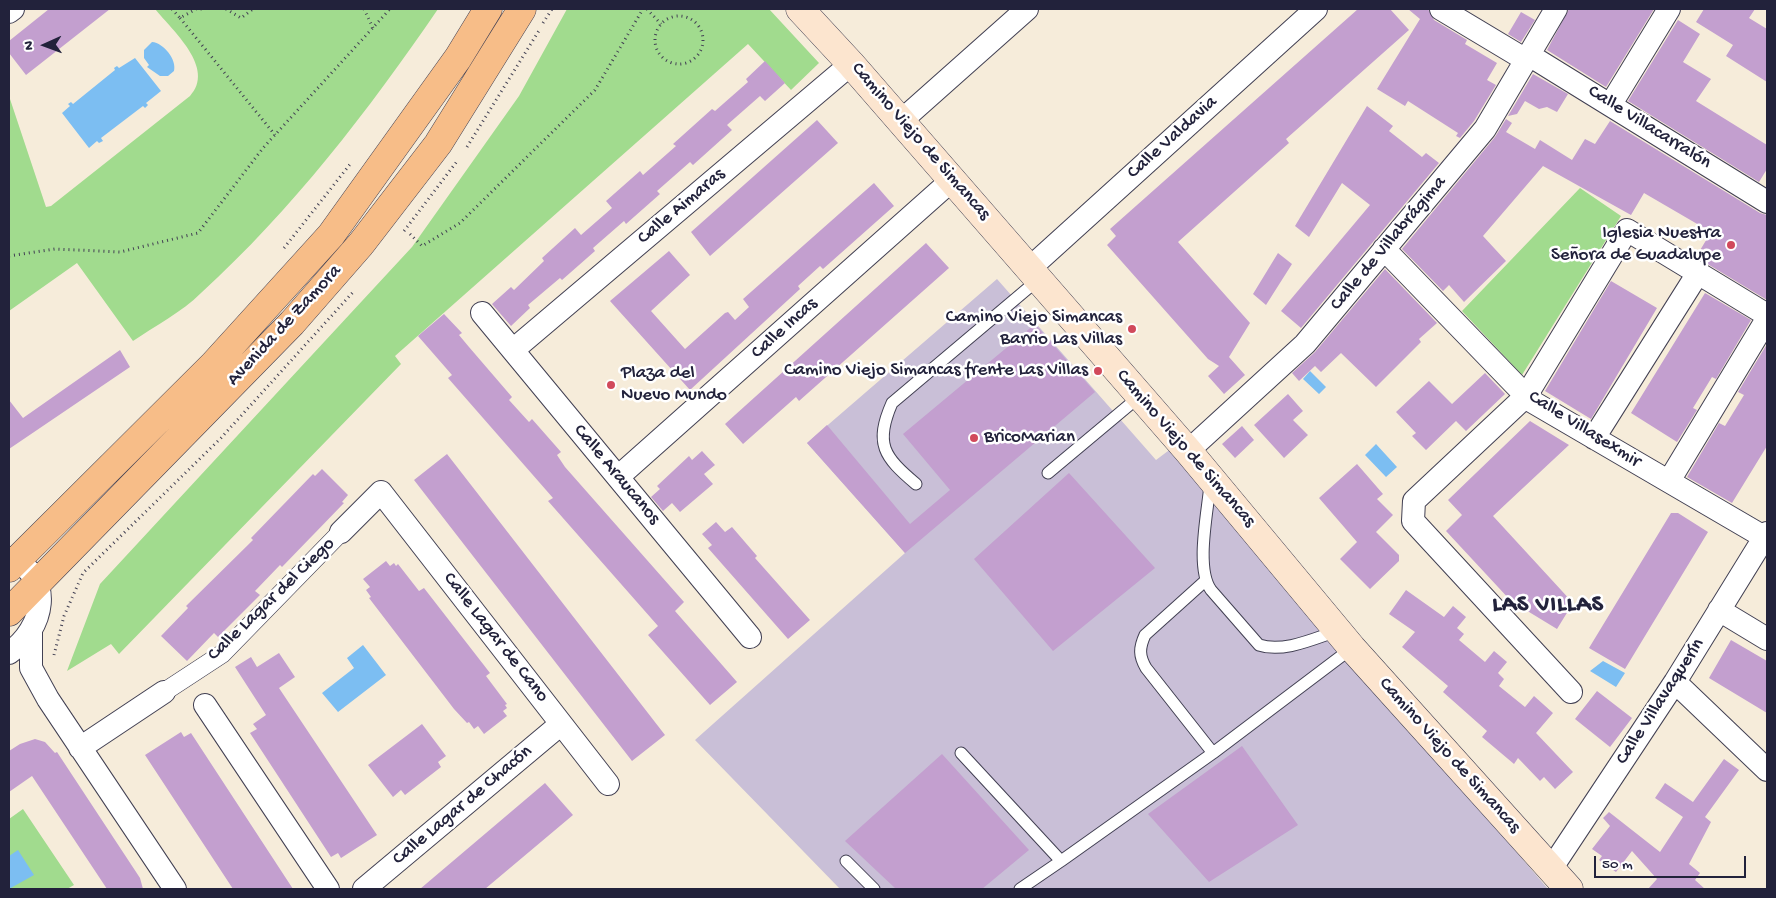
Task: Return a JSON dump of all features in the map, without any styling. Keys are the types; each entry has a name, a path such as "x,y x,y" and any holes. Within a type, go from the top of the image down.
{"highway":[{"name":"Avenida de Zamora","path":"11,562 214,364 331,235 422,110 458,58 488,9"},
{"name":"Avenida de Zamora","path":"9,612 292,323 361,244 438,144 522,9"}],"main road":[{"name":"Camino Viejo de Simancas","path":"800,9 851,64 1035,274 1211,478 1345,639 1569,889"}],"street":[{"path":"9,12 13,9"},
{"path":"901,121 1027,9"},
{"name":"Calle Valdavia","path":"1035,274 1316,9"},
{"name":"Calle Villacarralón","path":"1442,9 1611,104 1767,202"},
{"name":"Calle de Villabrágima","path":"1188,451 1305,344 1485,129 1556,9"},
{"path":"1611,104 1669,9"},
{"name":"Calle Aimaras","path":"513,350 851,64"},
{"name":"Calle Incas","path":"618,477 952,180"},
{"path":"1571,692 1412,521 1414,501 1526,396 1627,230 1767,314"},
{"name":"Calle Villasexmir","path":"1384,249 1526,396 1669,482 1766,535"},
{"path":"1594,438 1698,273"},
{"name":"Calle Araucanos","path":"482,313 750,637"},
{"path":"1669,482 1767,319"},
{"name":"Calle Lagar del Ciego","path":"80,748 222,654 381,492"},
{"name":"Calle Lagar de Cano","path":"381,492 608,784"},
{"name":"Calle Villavaquerín","path":"1551,869 1675,682 1766,535"},
{"path":"11,562 29,570 38,582 39,607 31,631 31,668 48,699 175,889"},
{"path":"1719,610 1767,639"},
{"path":"9,653 31,631"},
{"path":"9,662 31,668"},
{"path":"1675,682 1767,770"},
{"path":"205,705 328,889"},
{"name":"Calle Lagar de Chacón","path":"364,889 561,724"}],"lane":[{"path":"916,484 893,464 884,447 883,424 892,403 1035,274"},
{"path":"1048,473 1140,396"},
{"path":"1211,478 1203,562 1205,581 1259,645 1270,648 1299,643 1345,639"},
{"path":"1205,581 1145,635 1139,646 1141,660 1146,668 1213,753"},
{"path":"1020,889 1213,753 1345,639"},
{"path":"961,753 1061,861"},
{"path":"846,861 874,889"}],"path":[{"path":"172,9 275,135"},
{"path":"180,18 196,9 204,9"},
{"path":"226,9 241,18 253,9"},
{"path":"364,9 373,28"},
{"path":"9,256 54,249 120,252 198,233 275,135 390,9"},
{"path":"410,234 422,246 460,223 595,90 643,9"},
{"path":"647,9 661,24"},
{"path":"680,16 694,22 702,36 702,43 695,57 689,61 674,63 661,56 655,42 656,34 661,24 672,17 680,16"},
{"path":"281,252 353,160"}],"shaded area":[{"path":"997,279 1156,460 1172,448 1548,889 840,889 695,740 905,553 807,443"}],"green space":[{"path":"155,9 438,9 357,121 298,193 234,261 194,300 177,313 133,341 77,263 9,311 9,96 46,207 51,206 190,96 197,85 198,74 189,50"},
{"path":"567,9 769,9 819,63 791,90 748,44 395,356 401,364 119,654 111,644 67,671 100,584 412,247 519,96"},
{"path":"1580,188 1621,216 1522,375 1462,311"},
{"path":"23,809 74,885 67,889 9,889 9,819"}],"water":[{"path":"152,42 161,45 172,57 174,71 168,76 160,76 147,67 149,65 144,58 144,50"},
{"path":"135,58 161,91 146,103 148,105 145,108 143,106 101,138 103,141 99,143 97,141 89,148 62,113 70,106 68,104 71,102 73,104 115,70 114,68 117,66 119,68"},
{"path":"1310,371 1326,387 1319,394 1303,379"},
{"path":"1376,444 1397,467 1386,477 1365,455"},
{"path":"363,645 386,675 338,712 322,693 354,668 347,658"},
{"path":"1603,661 1625,673 1616,687 1590,671"},
{"path":"18,850 34,875 9,889 9,856"}],"building":[{"path":"49,9 110,9 26,75 9,53 9,41"},
{"path":"1358,9 1390,9 1409,30 1286,139 1289,143 1178,242 1250,323 1229,357 1245,375 1224,394 1208,376 1219,366 1208,359 1107,245 1116,236 1110,229"},
{"path":"1408,9 1428,9 1434,20 1467,40 1465,44 1497,63 1487,80 1496,85 1474,121 1460,138 1456,136 1458,133 1408,101 1405,106 1377,89 1420,19"},
{"path":"1569,9 1654,9 1606,87 1547,50"},
{"path":"1704,9 1755,9 1749,18 1767,29 1767,82 1726,56 1733,45 1696,22"},
{"path":"1521,12 1535,20 1521,42 1508,34"},
{"path":"1678,20 1700,34 1683,62 1711,79 1696,101 1767,145 1767,169 1759,182 1628,101"},
{"path":"765,61 785,83 765,101 760,96 727,125 732,130 693,165 690,162 657,191 660,194 626,224 624,221 593,248 595,251 562,280 560,278 528,305 530,308 511,326 492,304 511,287 514,290 544,261 542,258 575,228 581,235 612,208 606,201 640,171 643,175 676,146 673,144 712,109 715,111 748,82 746,79"},
{"path":"1533,74 1568,94 1557,112 1547,107 1539,109 1525,101 1517,114 1508,116"},
{"path":"1367,106 1393,126 1389,131 1422,157 1426,153 1439,163 1301,328 1281,311 1370,205 1342,183 1309,237 1295,226"},
{"path":"1506,119 1512,123 1506,132 1535,149 1540,140 1572,160 1585,139 1595,144 1610,121 1760,213 1767,215 1767,300 1696,257 1711,232 1644,193 1631,215 1543,166 1483,236 1506,261 1464,302 1449,285 1443,291 1402,249 1495,137"},
{"path":"817,120 838,143 710,256 691,232"},
{"path":"874,183 894,206 823,269 820,266 798,286 800,289 690,390 610,301 669,251 690,275 651,311 685,349 725,313 728,312 735,320 749,307 743,299"},
{"path":"926,243 949,268 799,401 796,397 743,444 725,424"},
{"path":"1278,253 1292,264 1266,305 1253,294"},
{"path":"1385,269 1437,323 1419,339 1421,342 1376,387 1341,353 1321,372 1315,366 1299,381 1292,373 1315,352"},
{"path":"1611,281 1657,308 1591,419 1545,391"},
{"path":"1705,293 1751,320 1716,379 1712,377 1693,408 1697,410 1677,442 1631,413"},
{"path":"444,314 462,333 459,335 512,397 509,400 529,422 532,419 561,452 557,455 565,467 684,602 675,611 737,682 710,705 648,635 658,626 548,501 553,498 448,378 452,375 418,336"},
{"name":"BricoMarian","path":"1035,324 1095,392 905,553 807,443 827,425 910,524 950,490 903,434"},
{"path":"1767,344 1767,446 1732,503 1687,477 1719,423 1725,426 1744,395 1738,392"},
{"path":"120,350 130,367 9,449 9,400 23,418"},
{"path":"1485,373 1505,394 1466,431 1456,421 1426,450 1412,436 1416,433 1396,412 1429,381 1452,404"},
{"path":"1288,394 1303,411 1293,420 1308,435 1284,458 1254,425"},
{"path":"1530,421 1569,445 1493,516 1573,603 1557,629 1511,601 1446,531 1462,515 1448,500"},
{"path":"1242,426 1254,440 1235,458 1222,444"},
{"path":"702,451 715,465 704,474 713,484 680,512 672,503 663,511 651,497 660,489 657,486 689,456 692,460"},
{"path":"447,454 665,735 632,761 414,480"},
{"path":"1357,464 1383,494 1377,499 1393,515 1376,532 1399,555 1399,561 1370,589 1340,559 1357,542 1319,498"},
{"path":"322,469 348,495 342,502 344,503 282,567 280,565 255,591 260,595 218,637 214,633 187,661 161,636 188,608 186,606 253,540 251,538 313,474 315,476"},
{"path":"1069,473 1155,568 1053,651 974,559"},
{"path":"1671,513 1678,513 1708,532 1625,669 1589,648"},
{"path":"716,522 725,532 732,527 757,556 755,558 810,620 788,639 708,548 712,545 702,534"},
{"path":"386,561 390,566 394,563 396,566 398,564 419,591 424,588 490,673 486,676 507,704 505,705 507,708 503,711 507,716 484,734 478,726 474,729 454,709 369,598 371,597 366,590 370,587 363,579"},
{"path":"1406,590 1444,617 1453,606 1466,617 1457,628 1464,634 1459,640 1485,662 1494,651 1507,662 1498,673 1504,679 1499,686 1525,707 1534,696 1553,713 1536,733 1573,772 1555,789 1544,777 1540,781 1518,758 1514,764 1482,737 1487,731 1443,692 1448,686 1402,647 1415,632 1389,614"},
{"path":"1731,640 1767,661 1767,713 1709,678"},
{"path":"279,653 295,677 279,688 377,835 341,858 338,853 331,857 250,733 257,729 253,724 266,715 235,667 251,657 257,667"},
{"path":"1597,691 1632,718 1610,747 1575,719"},
{"path":"422,724 446,756 438,762 441,767 405,795 401,790 393,797 368,765"},
{"path":"181,732 184,737 191,733 293,889 233,889 145,755"},
{"path":"35,739 45,742 55,753 57,752 140,878 143,889 107,889 32,776 9,792 9,751 20,744"},
{"path":"1242,746 1298,825 1209,882 1148,814"},
{"path":"942,754 1029,850 982,889 896,889 845,841"},
{"path":"1724,759 1739,770 1705,817 1711,822 1689,864 1700,873 1695,880 1705,889 1648,889 1657,879 1632,851 1616,872 1599,860 1602,856 1592,849 1610,826 1603,818 1609,812 1660,852 1683,817 1655,798 1665,783 1693,802"},
{"path":"545,783 573,815 485,889 420,889"}],"place":[{"name":"Iglesia Nuestra Señora de Guadalupe","path":"1731,245"},
{"name":"Camino Viejo Simancas Barrio Las Villas","path":"1132,329"},
{"name":"Camino Viejo Simancas frente Las Villas","path":"1098,371"},
{"name":"Plaza del Nuevo Mundo","path":"611,385"},
{"name":"BricoMarian","path":"974,438"}],"district":[{"name":"LAS VILLAS","path":"1548,606"}]}
